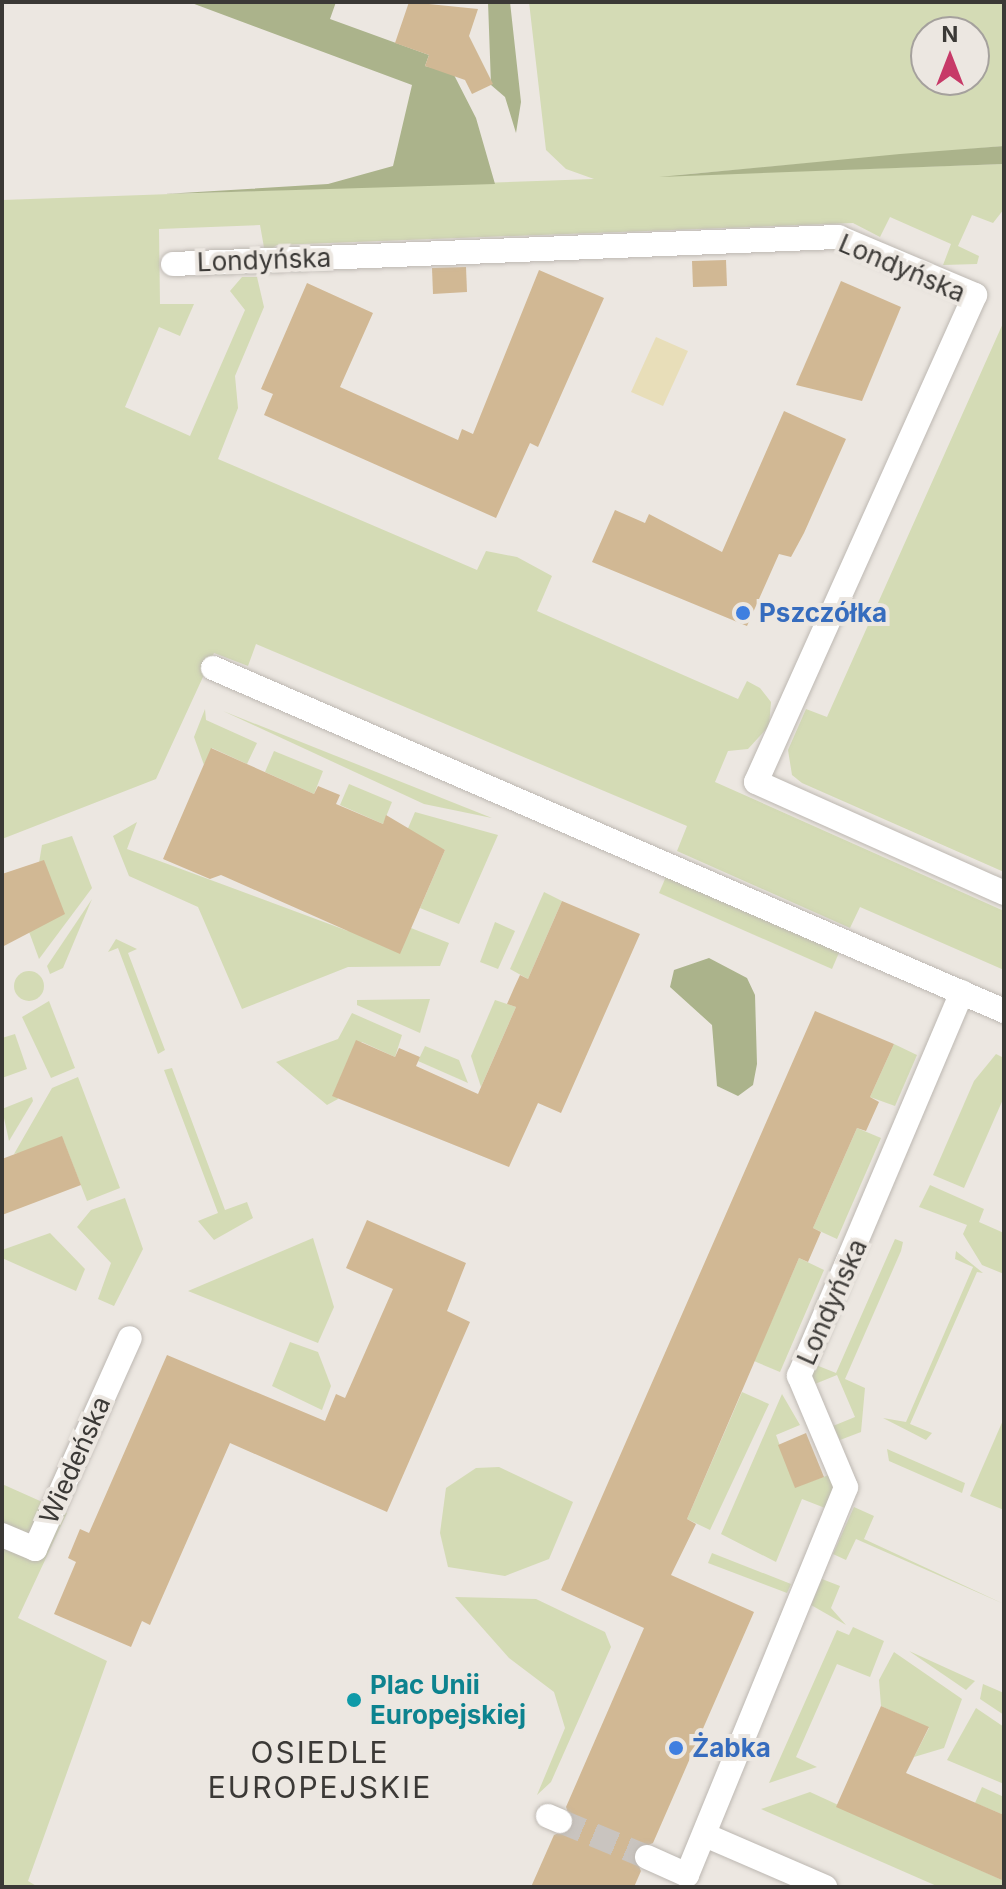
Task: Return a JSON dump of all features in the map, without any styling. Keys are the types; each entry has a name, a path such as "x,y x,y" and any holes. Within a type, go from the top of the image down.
{"street":[{"name":"Londyńska","path":"173,264 838,237 975,295 756,782 1004,893"},
{"path":"213,668 1004,1011"},
{"name":"Londyńska","path":"705,1835 846,1487 799,1376 962,992"},
{"name":"Wiedeńska","path":"2,1535 35,1549 130,1338"},
{"path":"647,1857 687,1875 705,1835 825,1887"}],"green space":[{"path":"189,2 336,2 330,19 429,55 425,66 453,73 476,118 495,184 164,194 328,184 393,166 412,85"},
{"path":"488,2 510,2 521,102 516,133 505,97 491,85"},
{"path":"529,2 1004,2 1004,146 679,175 1004,164 1004,209 993,223 972,215 958,246 979,256 977,264 943,265 951,244 890,217 880,237 853,223 277,245 265,253 260,225 159,229 160,304 194,304 180,336 159,327 125,407 190,436 245,310 230,291 242,277 257,277 264,307 235,376 238,408 218,459 477,570 486,551 517,557 552,576 537,611 738,699 747,681 760,688 771,702 769,726 748,749 728,751 715,782 1004,911 1004,970 860,907 850,928 677,851 687,826 256,644 248,666 214,653 156,779 2,839 2,200 594,179 566,169 546,150"},
{"path":"1004,146 1004,164 659,177 900,154"},
{"path":"1004,321 1004,872 802,783 792,775 788,750 806,709 827,717"},
{"path":"205,709 206,720 257,743 247,764 212,748 204,765 194,737"},
{"path":"223,711 492,818 424,804"},
{"path":"274,751 323,771 314,794 265,772"},
{"path":"349,784 392,802 383,824 340,805"},
{"path":"415,812 498,835 459,924 420,908 445,850 406,833"},
{"path":"137,822 127,849 348,931 411,928 449,943 440,966 348,967 242,1009 198,907 129,876 113,836"},
{"path":"72,836 92,888 39,959 28,929 42,845"},
{"path":"668,872 841,948 832,969 659,893"},
{"path":"544,892 562,901 528,979 510,969"},
{"path":"92,899 63,968 50,974 47,966"},
{"path":"495,922 515,931 498,969 480,962"},
{"path":"116,939 137,949 128,953 165,1050 158,1054 118,948 108,952"},
{"path":"709,958 747,978 755,995 757,1064 753,1085 738,1096 717,1086 712,1025 670,987 674,970"},
{"path":"29,971 35,972 43,980 43,992 35,1000 29,1001 23,1000 15,992 14,986 15,980 23,972"},
{"path":"430,999 420,1033 357,1005 357,1000"},
{"path":"495,1000 516,1007 481,1087 471,1056"},
{"path":"49,1001 75,1068 51,1078 22,1017"},
{"path":"352,1013 402,1035 395,1057 362,1042 354,1046 335,1090 338,1099 327,1105 276,1062 338,1039"},
{"path":"15,1034 27,1069 2,1078 2,1038"},
{"path":"894,1044 917,1055 895,1106 870,1097"},
{"path":"425,1046 459,1060 468,1083 418,1061"},
{"path":"996,1054 1004,1058 1004,1097 964,1188 933,1175 974,1081"},
{"path":"172,1068 225,1210 247,1202 253,1218 214,1240 198,1221 218,1213 164,1070"},
{"path":"78,1077 120,1188 87,1201 64,1142 14,1154 52,1088"},
{"path":"32,1097 33,1101 9,1141 2,1109"},
{"path":"857,1128 881,1138 837,1239 813,1228"},
{"path":"930,1185 984,1209 979,1222 1004,1233 1004,1274 982,1265 963,1234 967,1225 919,1207"},
{"path":"125,1198 143,1249 114,1306 98,1299 111,1263 77,1227 91,1210"},
{"path":"50,1233 85,1269 76,1291 2,1258 2,1250"},
{"path":"313,1238 334,1307 318,1343 188,1291"},
{"path":"895,1239 903,1242 901,1251 845,1379 865,1388 861,1432 840,1440 833,1426 855,1417 837,1375 815,1384 811,1376 816,1365 836,1373"},
{"path":"956,1251 983,1273 977,1272 910,1424 932,1433 926,1440 883,1418 906,1422 973,1267 955,1259"},
{"path":"799,1258 824,1270 780,1372 754,1361"},
{"path":"290,1342 318,1352 331,1386 322,1410 272,1386"},
{"path":"742,1392 769,1404 710,1530 687,1519"},
{"path":"782,1394 800,1425 776,1435 795,1487 829,1475 835,1487 825,1508 802,1499 776,1562 721,1534"},
{"path":"1004,1418 1004,1510 970,1496"},
{"path":"887,1449 965,1483 962,1493 889,1461"},
{"path":"499,1467 573,1502 549,1559 505,1576 448,1567 440,1533 446,1488 476,1468"},
{"path":"2,1484 67,1513 18,1618 107,1661 28,1881 38,1887 2,1887"},
{"path":"854,1507 874,1516 864,1539 1004,1604 856,1539 846,1560 833,1554"},
{"path":"712,1553 791,1584 787,1593 708,1563"},
{"path":"822,1579 840,1586 831,1608 846,1625 811,1605"},
{"path":"455,1597 536,1599 605,1632 611,1647 551,1782 537,1795 565,1728 554,1692 509,1658"},
{"path":"853,1627 884,1641 870,1677 837,1664 796,1757 817,1767 769,1783 837,1630 849,1635"},
{"path":"909,1651 975,1681 966,1690"},
{"path":"894,1652 962,1699 944,1748 914,1757 929,1728 881,1706 879,1680"},
{"path":"983,1684 1004,1693 1004,1715 980,1699"},
{"path":"976,1708 1004,1727 1004,1784 947,1760"},
{"path":"982,1787 1004,1797 1004,1815 975,1803"},
{"path":"810,1792 1004,1881 1004,1887 939,1887 761,1809"}],"sand":[{"path":"656,337 688,351 663,406 631,392"}],"building":[{"path":"409,2 478,9 469,36 493,84 472,94 465,80 425,66 429,55 395,43"},
{"path":"726,260 727,286 693,287 692,261"},
{"path":"466,267 467,292 433,294 432,268"},
{"path":"539,270 604,298 538,447 530,443 496,518 264,415 273,394 261,389 307,283 373,313 340,387 458,440 462,429 473,434"},
{"path":"841,281 901,307 862,401 796,385"},
{"path":"784,411 846,439 804,533 791,557 779,554 747,626 592,562 615,510 645,523 649,514 722,552"},
{"path":"211,748 314,794 318,786 340,795 336,804 383,824 386,815 445,850 400,954 221,875 210,879 163,859"},
{"path":"44,860 65,914 2,947 2,874"},
{"path":"562,901 640,934 561,1113 538,1103 509,1167 332,1096 356,1040 395,1057 399,1048 420,1057 416,1066 478,1094 516,1007 507,1004 520,975 528,979"},
{"path":"815,1011 894,1044 870,1097 879,1102 866,1131 857,1128 813,1228 821,1232 808,1262 799,1258 687,1519 696,1524 671,1575 754,1612 653,1843 633,1852 641,1871 634,1887 531,1887 554,1835 573,1827 566,1807 644,1628 561,1590"},
{"path":"62,1136 81,1185 2,1215 2,1159"},
{"path":"367,1220 466,1263 447,1311 470,1322 387,1512 230,1443 150,1625 142,1621 131,1647 54,1614 76,1562 68,1558 80,1529 89,1533 167,1355 325,1421 336,1394 345,1398 393,1289 346,1268"},
{"path":"806,1433 824,1477 795,1488 778,1445"},
{"path":"881,1706 929,1727 906,1773 1004,1815 1004,1881 836,1807"}],"tunnel":[{"path":"560,1821 647,1857"}],"place":[{"name":"Pszczółka","path":"743,613"},
{"name":"Plac Unii Europejskiej","path":"354,1700"},
{"name":"Żabka","path":"676,1748"}],"district":[{"name":"OSIEDLE EUROPEJSKIE","path":"320,1769"}]}
